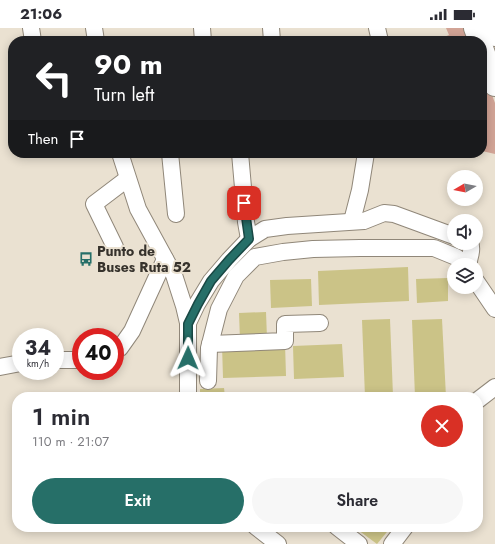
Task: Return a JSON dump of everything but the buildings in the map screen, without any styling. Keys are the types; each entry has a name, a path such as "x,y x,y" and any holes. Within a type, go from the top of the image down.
{"highway":[{"path":"487,62 495,85"}],"main road":[{"path":"492,28 495,36"}],"street":[{"path":"121,158 138,209 165,259 180,292 188,324 188,392"},
{"path":"170,158 176,214"},
{"path":"240,158 249,239"},
{"path":"352,221 360,190 365,158"},
{"path":"115,247 94,204 127,179"},
{"path":"188,324 211,281 249,239 266,230 287,226 364,221 384,213 394,214 447,233"},
{"path":"208,381 210,344 219,309 236,276 255,257 282,252 313,249 434,248 458,258"},
{"path":"124,342 132,331 165,259"},
{"path":"483,291 495,309"},
{"path":"210,344 285,341 284,324 320,323"},
{"path":"0,367 12,365"},
{"path":"483,396 495,387"},
{"path":"267,532 278,544"},
{"path":"343,532 359,544"},
{"path":"392,544 401,532"}],"shaded area":[{"path":"446,28 467,28 470,36 446,36 449,35"},
{"path":"487,81 495,103 495,154 487,152"}],"place":[{"name":"Punto de Buses Ruta 52","path":"86,259"}],"route":[{"path":"188,358 188,324 198,304 211,281 249,239 244,203"}]}
